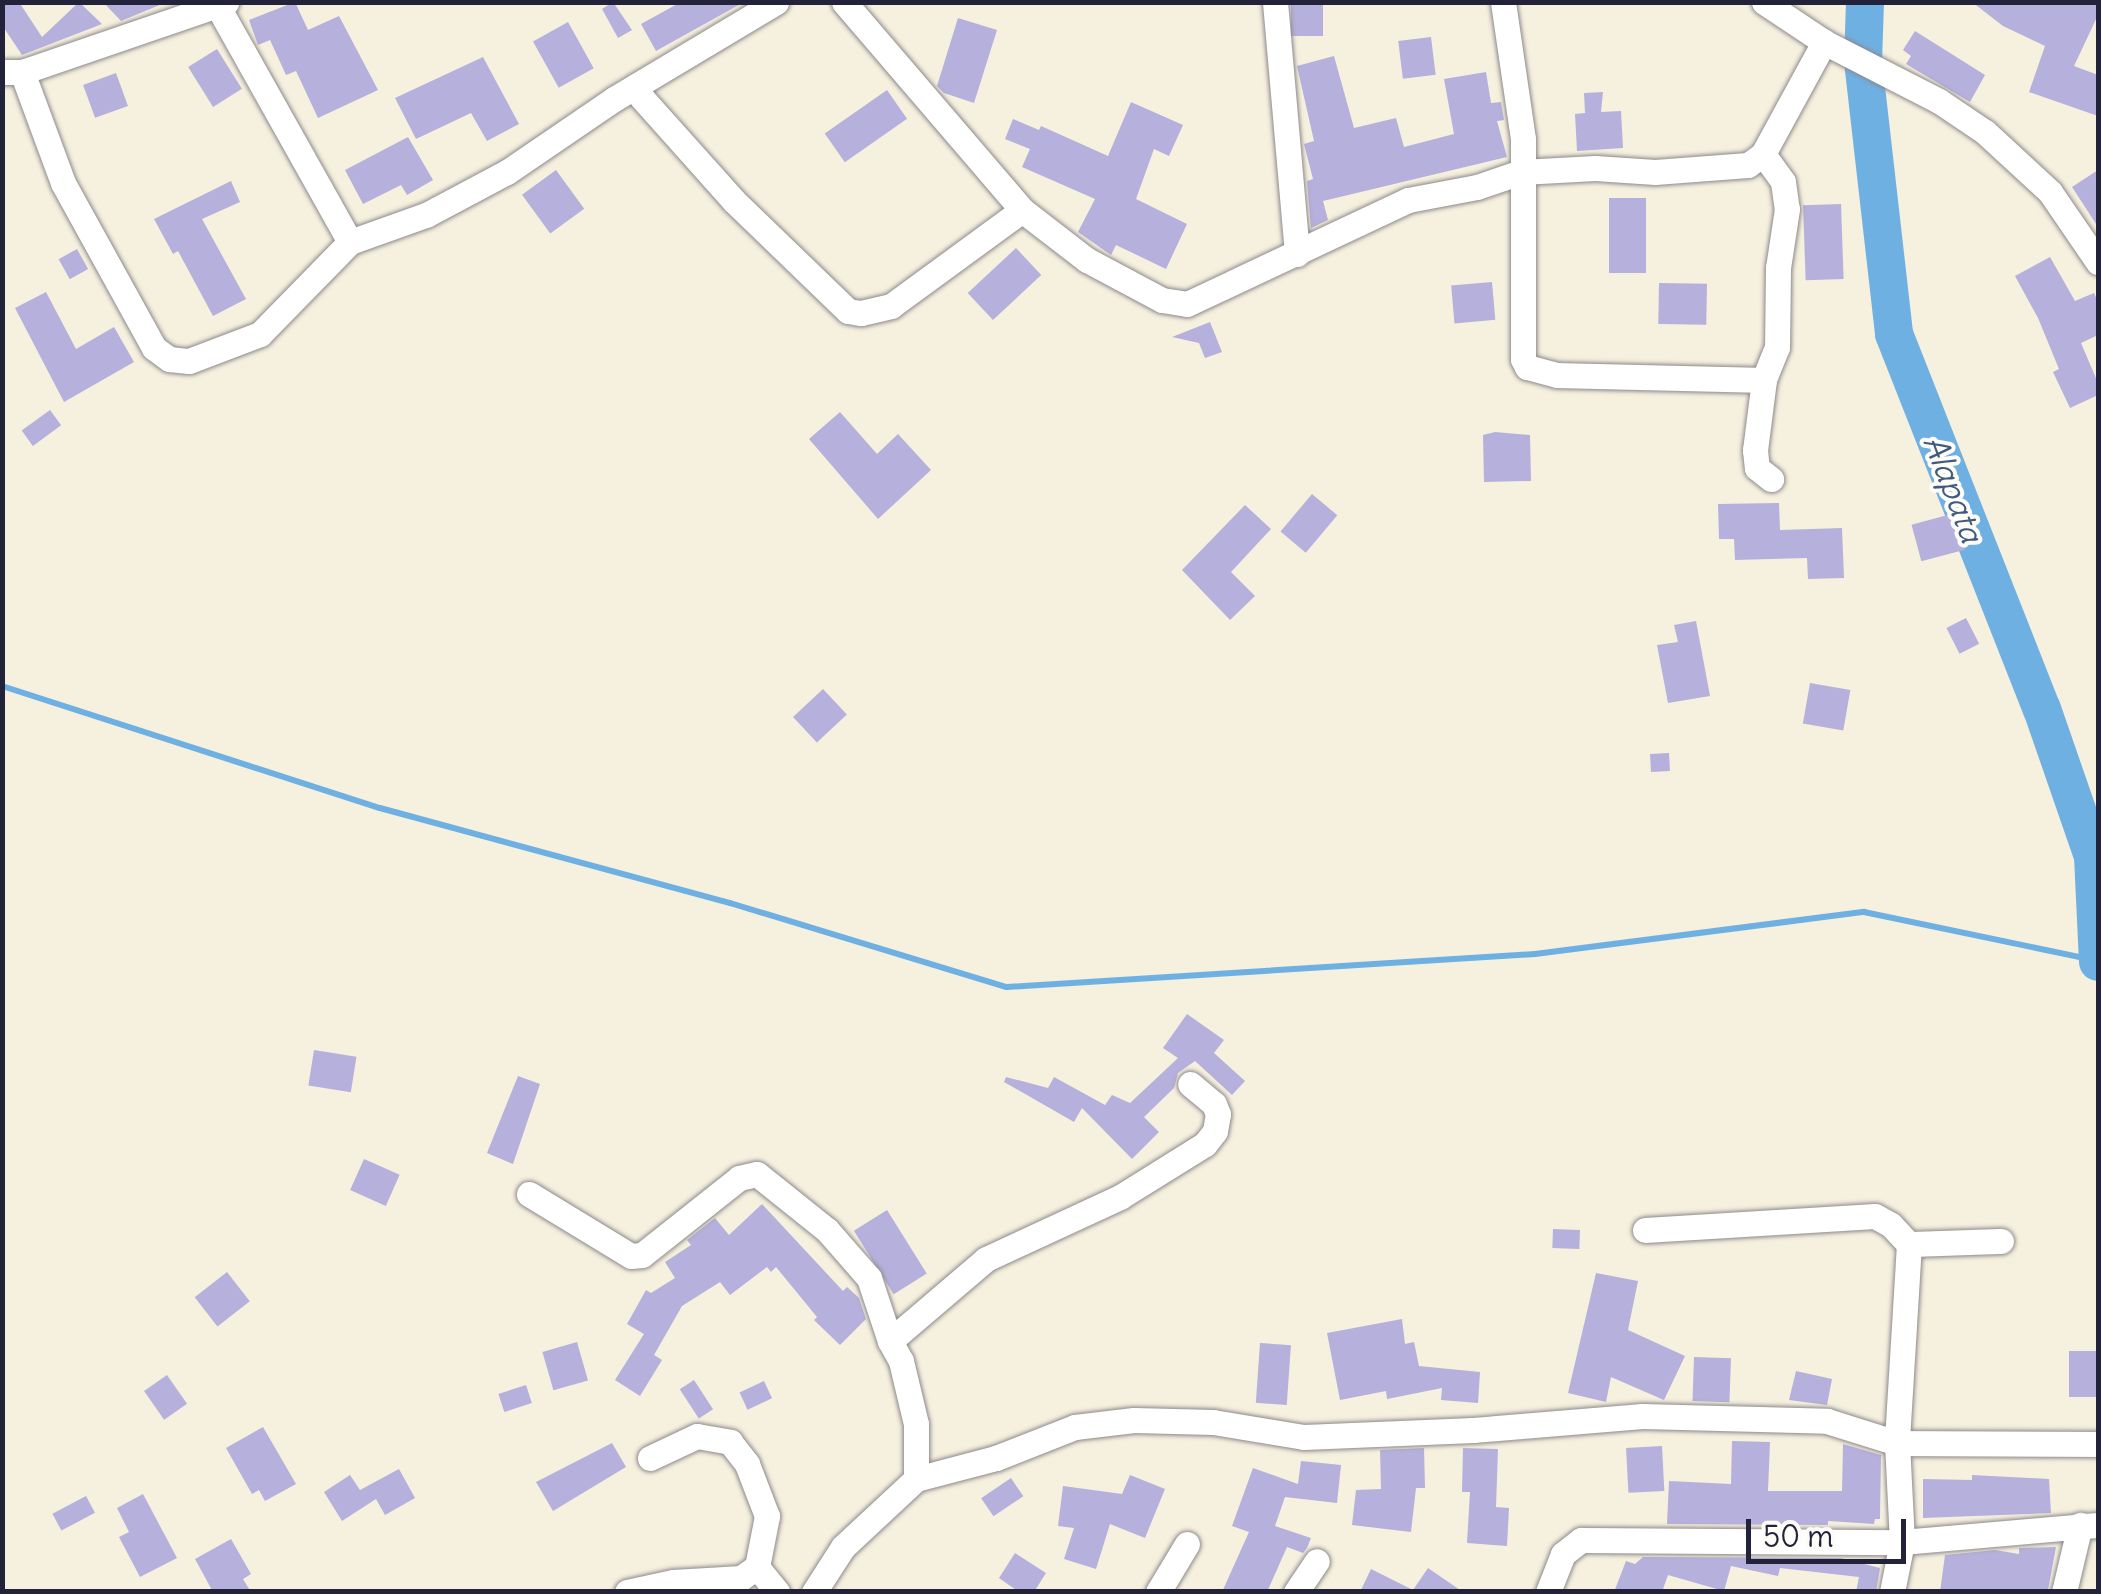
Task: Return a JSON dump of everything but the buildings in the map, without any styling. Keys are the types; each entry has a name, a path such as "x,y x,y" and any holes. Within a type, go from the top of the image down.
{"street":[{"path":"350,242 222,4 186,10 12,72 63,184 154,348 169,359 189,361 260,334 350,242 426,215 508,172 636,86 776,2"},
{"path":"844,2 1022,210 1087,260 1162,300 1186,304 1408,200 1477,187 1521,172 1748,165 1764,154 1824,42"},
{"path":"1274,2 1297,254"},
{"path":"1504,2 1523,139 1522,359 1527,367 1534,373 1557,375 1764,380"},
{"path":"1764,2 1824,42 1939,101 1985,132 2090,230 2098,262"},
{"path":"636,86 642,98 734,201 848,311 861,313 891,306 1022,210"},
{"path":"1764,154 1783,182 1787,209 1778,268 1777,347 1764,380 1755,450 1757,468 1771,479"},
{"path":"890,1340 986,1259 1120,1196 1205,1144 1218,1114 1214,1104 1190,1084"},
{"path":"529,1194 631,1256 642,1254 739,1178 758,1174 827,1230 869,1278 901,1361 916,1424 916,1479"},
{"path":"1645,1230 1875,1216 1892,1224 1909,1244 1897,1442 1902,1542 1892,1592"},
{"path":"1909,1244 2001,1241"},
{"path":"814,1592 843,1547 916,1479 996,1458 1075,1427 1134,1420 1212,1422 1304,1437 1473,1430 1642,1416 1826,1420 1897,1442 2098,1444"},
{"path":"628,1592 673,1582 741,1578 756,1567 767,1516 747,1464 730,1442 697,1436 650,1458"},
{"path":"1548,1592 1563,1554 1581,1540 1902,1542 2089,1525 2064,1592"},
{"path":"1158,1592 1187,1544"},
{"path":"1296,1592 1317,1561"},
{"path":"756,1567 777,1592"}],"waterway":[{"name":"Alapata","path":"1865,2 1863,61 1894,334 2042,709 2093,856 2098,962"},
{"path":"2,686 380,808 730,903 1007,987 1535,954 1864,912 2098,961"}]}
